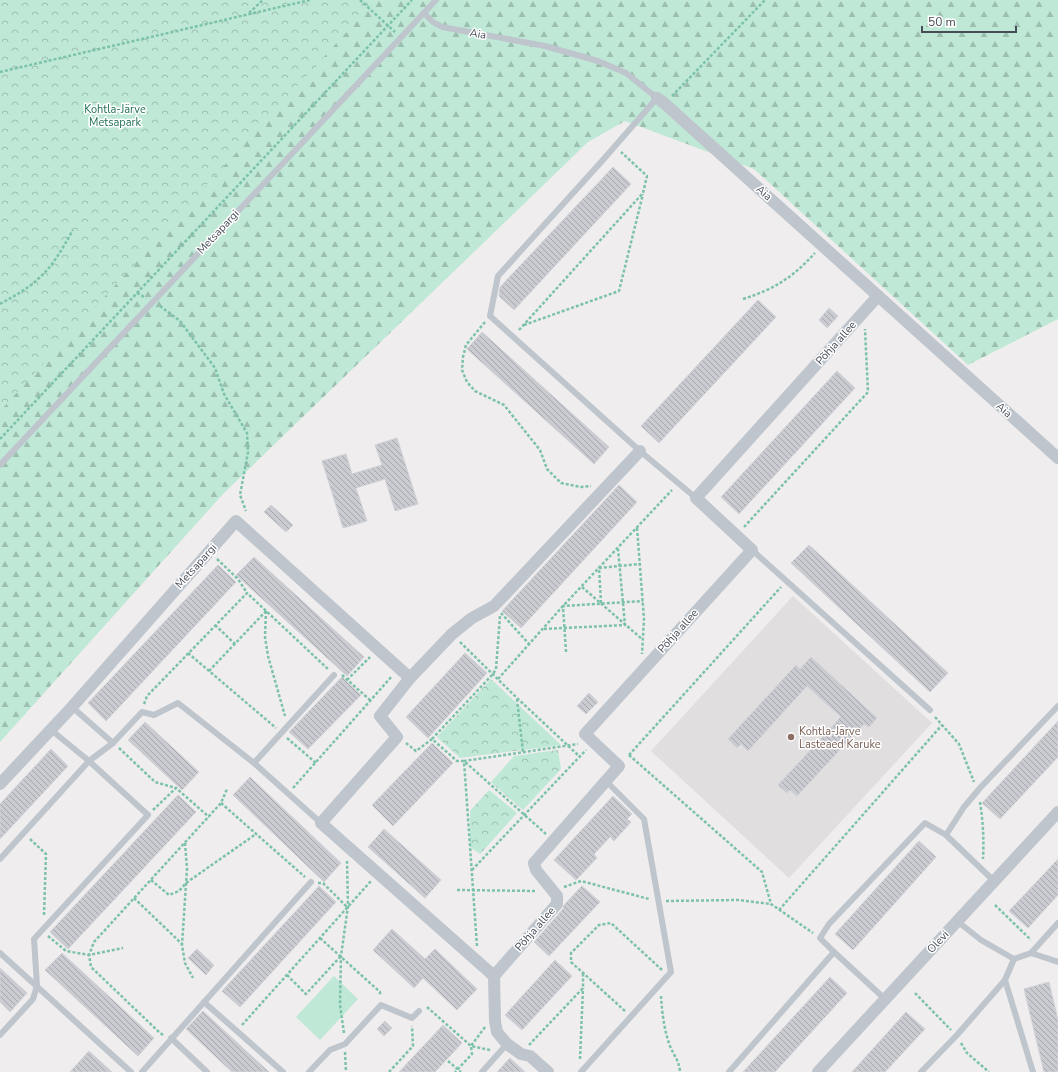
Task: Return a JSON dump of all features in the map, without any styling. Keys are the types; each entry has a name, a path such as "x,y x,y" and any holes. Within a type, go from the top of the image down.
{"street":[{"name":"Aia","path":"661,101 1058,458"},
{"name":"Põhja allee","path":"696,498 878,296"},
{"path":"548,1072 530,1056 503,1048 497,1032 494,976 321,823 397,737 380,716 410,678 452,634 472,618 497,609 610,483 640,452"},
{"path":"696,498 737,534 752,550"},
{"name":"Metsapargi","path":"0,784 72,707 236,522 410,678"},
{"name":"Põhja allee","path":"593,742 585,734 752,550"},
{"path":"593,742 619,766"},
{"name":"Põhja allee","path":"494,976 557,904 557,896 536,870 534,864 619,766"},
{"name":"Olevi","path":"818,1072 1058,812"}],"lane":[{"name":"Metsapargi","path":"0,464 436,0"},
{"name":"Aia","path":"424,13 432,22 442,26 545,46 617,68 630,76 661,101"},
{"path":"661,101 615,147 498,276 490,316 640,452 696,498"},
{"path":"752,550 930,710"},
{"path":"254,763 334,675"},
{"path":"0,859 89,760 113,743 142,712 154,715 178,703 254,763 321,823"},
{"path":"946,835 964,807 1058,706"},
{"path":"72,707 113,743"},
{"path":"0,1035 33,998 37,986 34,939 148,815 89,760 50,729"},
{"path":"581,1072 671,972 644,819 606,781"},
{"path":"885,999 820,938 829,924 924,823 946,835 994,880"},
{"path":"142,1072 311,882"},
{"path":"957,921 981,940 1014,959"},
{"path":"921,1072 957,1035 1005,980 1014,959 1031,953 1058,923"},
{"path":"729,1072 834,952"},
{"path":"0,953 131,1072"},
{"path":"1031,953 1058,962"},
{"path":"1005,980 1033,1072"},
{"path":"204,1002 283,1072"},
{"path":"309,1072 330,1050 345,1044 381,1005 412,1018 419,1011"},
{"path":"171,1038 207,1072"},
{"path":"482,1072 503,1048"}],"path":[{"path":"248,14 263,0"},
{"path":"0,72 310,0"},
{"path":"360,0 401,36"},
{"path":"0,439 412,0"},
{"path":"661,101 765,0"},
{"path":"524,325 619,291 647,176 615,147"},
{"path":"513,337 643,193"},
{"path":"0,304 23,291 40,278 56,259 73,230"},
{"path":"743,299 757,295 780,284 803,266 822,245"},
{"path":"137,293 153,301 180,322 215,368 224,394 247,433 248,452 240,494 246,511"},
{"path":"737,534 868,392 864,312"},
{"path":"490,316 466,345 462,370 467,382 475,391 504,405 540,450 547,469 561,483 581,487 610,483"},
{"path":"498,679 563,606 678,484"},
{"path":"637,528 644,619 642,671"},
{"path":"618,548 624,624"},
{"path":"210,551 238,579 247,593 334,675 342,675 371,701"},
{"path":"599,568 640,564"},
{"path":"599,568 601,604"},
{"path":"619,766 787,581"},
{"path":"582,587 642,640"},
{"path":"142,712 147,696 247,593"},
{"path":"563,606 643,601"},
{"path":"563,606 566,652"},
{"path":"497,609 529,644"},
{"path":"397,737 416,751 432,739 493,674 496,669 497,609"},
{"path":"209,671 266,611"},
{"path":"266,611 265,637 268,656 285,714 283,731"},
{"path":"543,629 624,624"},
{"path":"215,625 235,644"},
{"path":"452,634 579,756"},
{"path":"347,680 378,649"},
{"path":"188,653 283,731 316,763"},
{"path":"288,794 399,668"},
{"path":"517,698 523,752"},
{"path":"779,910 942,725"},
{"path":"432,739 457,761 593,742"},
{"path":"472,870 593,742"},
{"path":"113,743 155,782 176,788 209,817"},
{"path":"629,755 762,872 771,904"},
{"path":"464,761 554,841"},
{"path":"464,761 478,962"},
{"path":"148,815 176,788"},
{"path":"171,1038 159,1032 91,967 89,955 94,942 222,803 228,788"},
{"path":"222,803 311,882 323,883 348,908"},
{"path":"23,833 46,854 44,920 41,931 66,951 89,955 123,948"},
{"path":"151,880 169,895 178,891 256,834"},
{"path":"184,843 187,869 182,945 185,963 193,978"},
{"path":"346,1072 345,1044 340,1005 341,956 348,908 347,847"},
{"path":"236,1031 378,874"},
{"path":"457,890 553,891 581,881 658,901 738,900 771,904 820,938"},
{"path":"134,898 182,945"},
{"path":"996,905 1037,946"},
{"path":"631,1017 571,962 571,953 599,925 611,923 668,976"},
{"path":"320,938 380,992 381,1005"},
{"path":"287,974 306,994 341,956"},
{"path":"580,1064 583,973"},
{"path":"660,985 662,1012 670,1046 680,1063 680,1072"},
{"path":"521,1054 583,988"},
{"path":"419,1011 425,1006 471,1046 503,1048"},
{"path":"455,1072 472,1054 471,1046 495,1014"},
{"path":"389,1072 413,1046 412,1018"},
{"path":"448,1061 461,1072"}],"shaded area":[{"name":"Kohtla-Järve Lasteaed Karuke","path":"793,596 932,723 789,878 651,751"}],"green space":[{"path":"0,0 1058,0 1058,319 968,365 754,169 625,121 588,142 223,494 0,742"},
{"name":"Kohtla-Järve Metsapark","path":"0,0 376,0 0,411"},
{"path":"491,679 561,745 460,758 437,737"},
{"path":"558,750 561,769 523,810 491,782 514,756"},
{"path":"489,790 517,813 480,854 470,847 470,811"},
{"path":"334,976 358,999 320,1040 296,1017"}],"building":[{"path":"613,167 631,184 514,310 499,296 500,287"},
{"path":"758,300 776,317 659,443 641,426"},
{"path":"829,308 838,316 827,328 819,320"},
{"path":"482,332 609,447 594,464 467,349"},
{"path":"837,371 855,388 739,514 721,497"},
{"path":"397,438 418,504 395,511 385,479 356,488 367,521 343,528 322,461 346,454 352,474 382,465 375,445"},
{"path":"619,485 637,502 521,628 502,611"},
{"path":"271,505 293,525 286,532 264,512"},
{"path":"809,545 948,673 930,692 791,563"},
{"path":"254,557 364,657 347,676 236,575"},
{"path":"218,565 236,582 106,721 88,703"},
{"path":"465,653 487,673 428,738 406,717"},
{"path":"811,657 877,718 869,727 864,724 797,796 790,790 787,793 778,785 841,717 807,686 748,751 741,744 737,748 728,739 796,665 800,669"},
{"path":"342,677 361,695 308,749 289,732"},
{"path":"589,693 598,702 586,714 577,706"},
{"path":"1058,721 1058,757 1000,819 982,803"},
{"path":"145,722 199,772 182,790 128,740"},
{"path":"432,743 453,763 393,826 372,805"},
{"path":"51,749 68,766 0,839 0,804"},
{"path":"250,777 341,863 324,882 233,795"},
{"path":"178,795 196,812 68,949 50,932"},
{"path":"613,796 632,814 627,819 631,822 614,841 610,837 594,854 597,858 576,880 554,860"},
{"path":"384,829 441,880 425,898 368,847"},
{"path":"919,841 936,857 853,950 835,934"},
{"path":"1058,859 1058,895 1028,928 1009,911"},
{"path":"319,886 336,902 240,1007 222,991"},
{"path":"582,886 600,902 549,956 534,942 563,909 564,905"},
{"path":"392,929 425,959 435,949 477,989 457,1010 423,978 414,988 373,950"},
{"path":"197,949 214,965 206,975 188,958"},
{"path":"62,953 154,1038 138,1056 45,970"},
{"path":"555,960 572,976 522,1030 505,1015"},
{"path":"0,968 27,993 10,1012 0,1002"},
{"path":"830,977 847,993 775,1072 743,1072"},
{"path":"1049,982 1058,1020 1058,1072 1044,1072 1024,989"},
{"path":"203,1011 269,1072 232,1072 186,1029"},
{"path":"906,1012 925,1029 885,1072 852,1072"},
{"path":"385,1021 392,1028 384,1036 377,1029"},
{"path":"443,1025 462,1043 435,1072 399,1072"},
{"path":"89,1051 112,1072 70,1072"},
{"path":"510,1058 525,1072 497,1072"}],"place":[{"name":"Kohtla-Järve Lasteaed Karuke","path":"791,737"}]}
